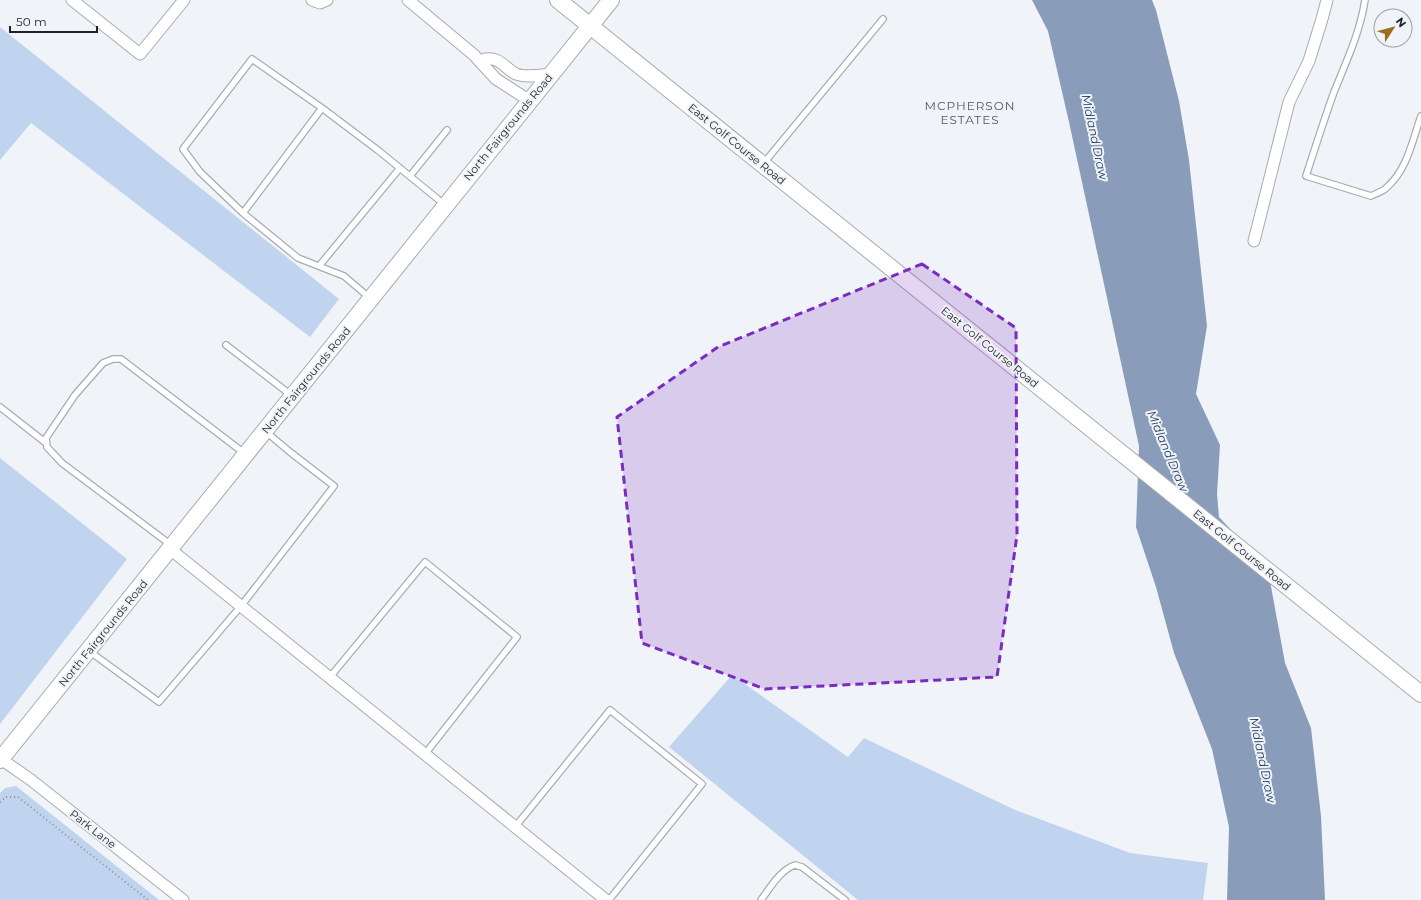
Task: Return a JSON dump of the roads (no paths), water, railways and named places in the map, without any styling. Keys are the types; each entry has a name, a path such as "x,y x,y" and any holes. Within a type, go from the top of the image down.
{"street":[{"path":"72,0 140,54 184,0"},
{"path":"312,0 320,3 327,0"},
{"path":"408,0 474,55 496,79 530,101"},
{"name":"East Golf Course Road","path":"558,0 1421,694"},
{"name":"North Fairgrounds Road","path":"0,760 611,0"},
{"path":"1254,241 1289,102 1309,61 1322,19 1326,0"},
{"path":"482,63 485,59 491,58 502,62 516,74 532,76 551,74"},
{"path":"171,547 241,606 606,900"},
{"name":"Park Lane","path":"0,760 31,780 183,900"}],"lane":[{"path":"1364,0 1362,19 1344,70 1334,92 1306,176 1371,196 1384,190 1396,178 1405,164 1421,116"},
{"path":"763,165 883,19"},
{"path":"371,299 344,276 298,258 243,212 200,172 183,149 252,59 322,108 446,205"},
{"path":"243,212 322,108"},
{"path":"410,176 447,130"},
{"path":"319,266 400,168"},
{"path":"226,345 293,396"},
{"path":"171,547 62,463 47,447 46,438 75,395 103,363 113,359 121,359 245,455"},
{"path":"0,407 46,443"},
{"path":"88,650 159,702 241,606 334,486 265,431"},
{"path":"330,677 425,562 517,637 425,754"},
{"path":"515,827 610,710 702,784 609,900"},
{"path":"761,900 785,870 795,864 802,867 845,900"}],"water":[{"name":"Midland Draw","path":"1032,0 1152,0 1156,10 1179,101 1189,160 1207,326 1196,394 1220,445 1217,494 1219,517 1268,570 1285,663 1311,728 1321,816 1325,900 1227,900 1229,827 1212,749 1174,653 1156,587 1136,527 1139,446 1048,31"}],"district":[{"name":"MCPHERSON ESTATES","path":"970,112"}]}
